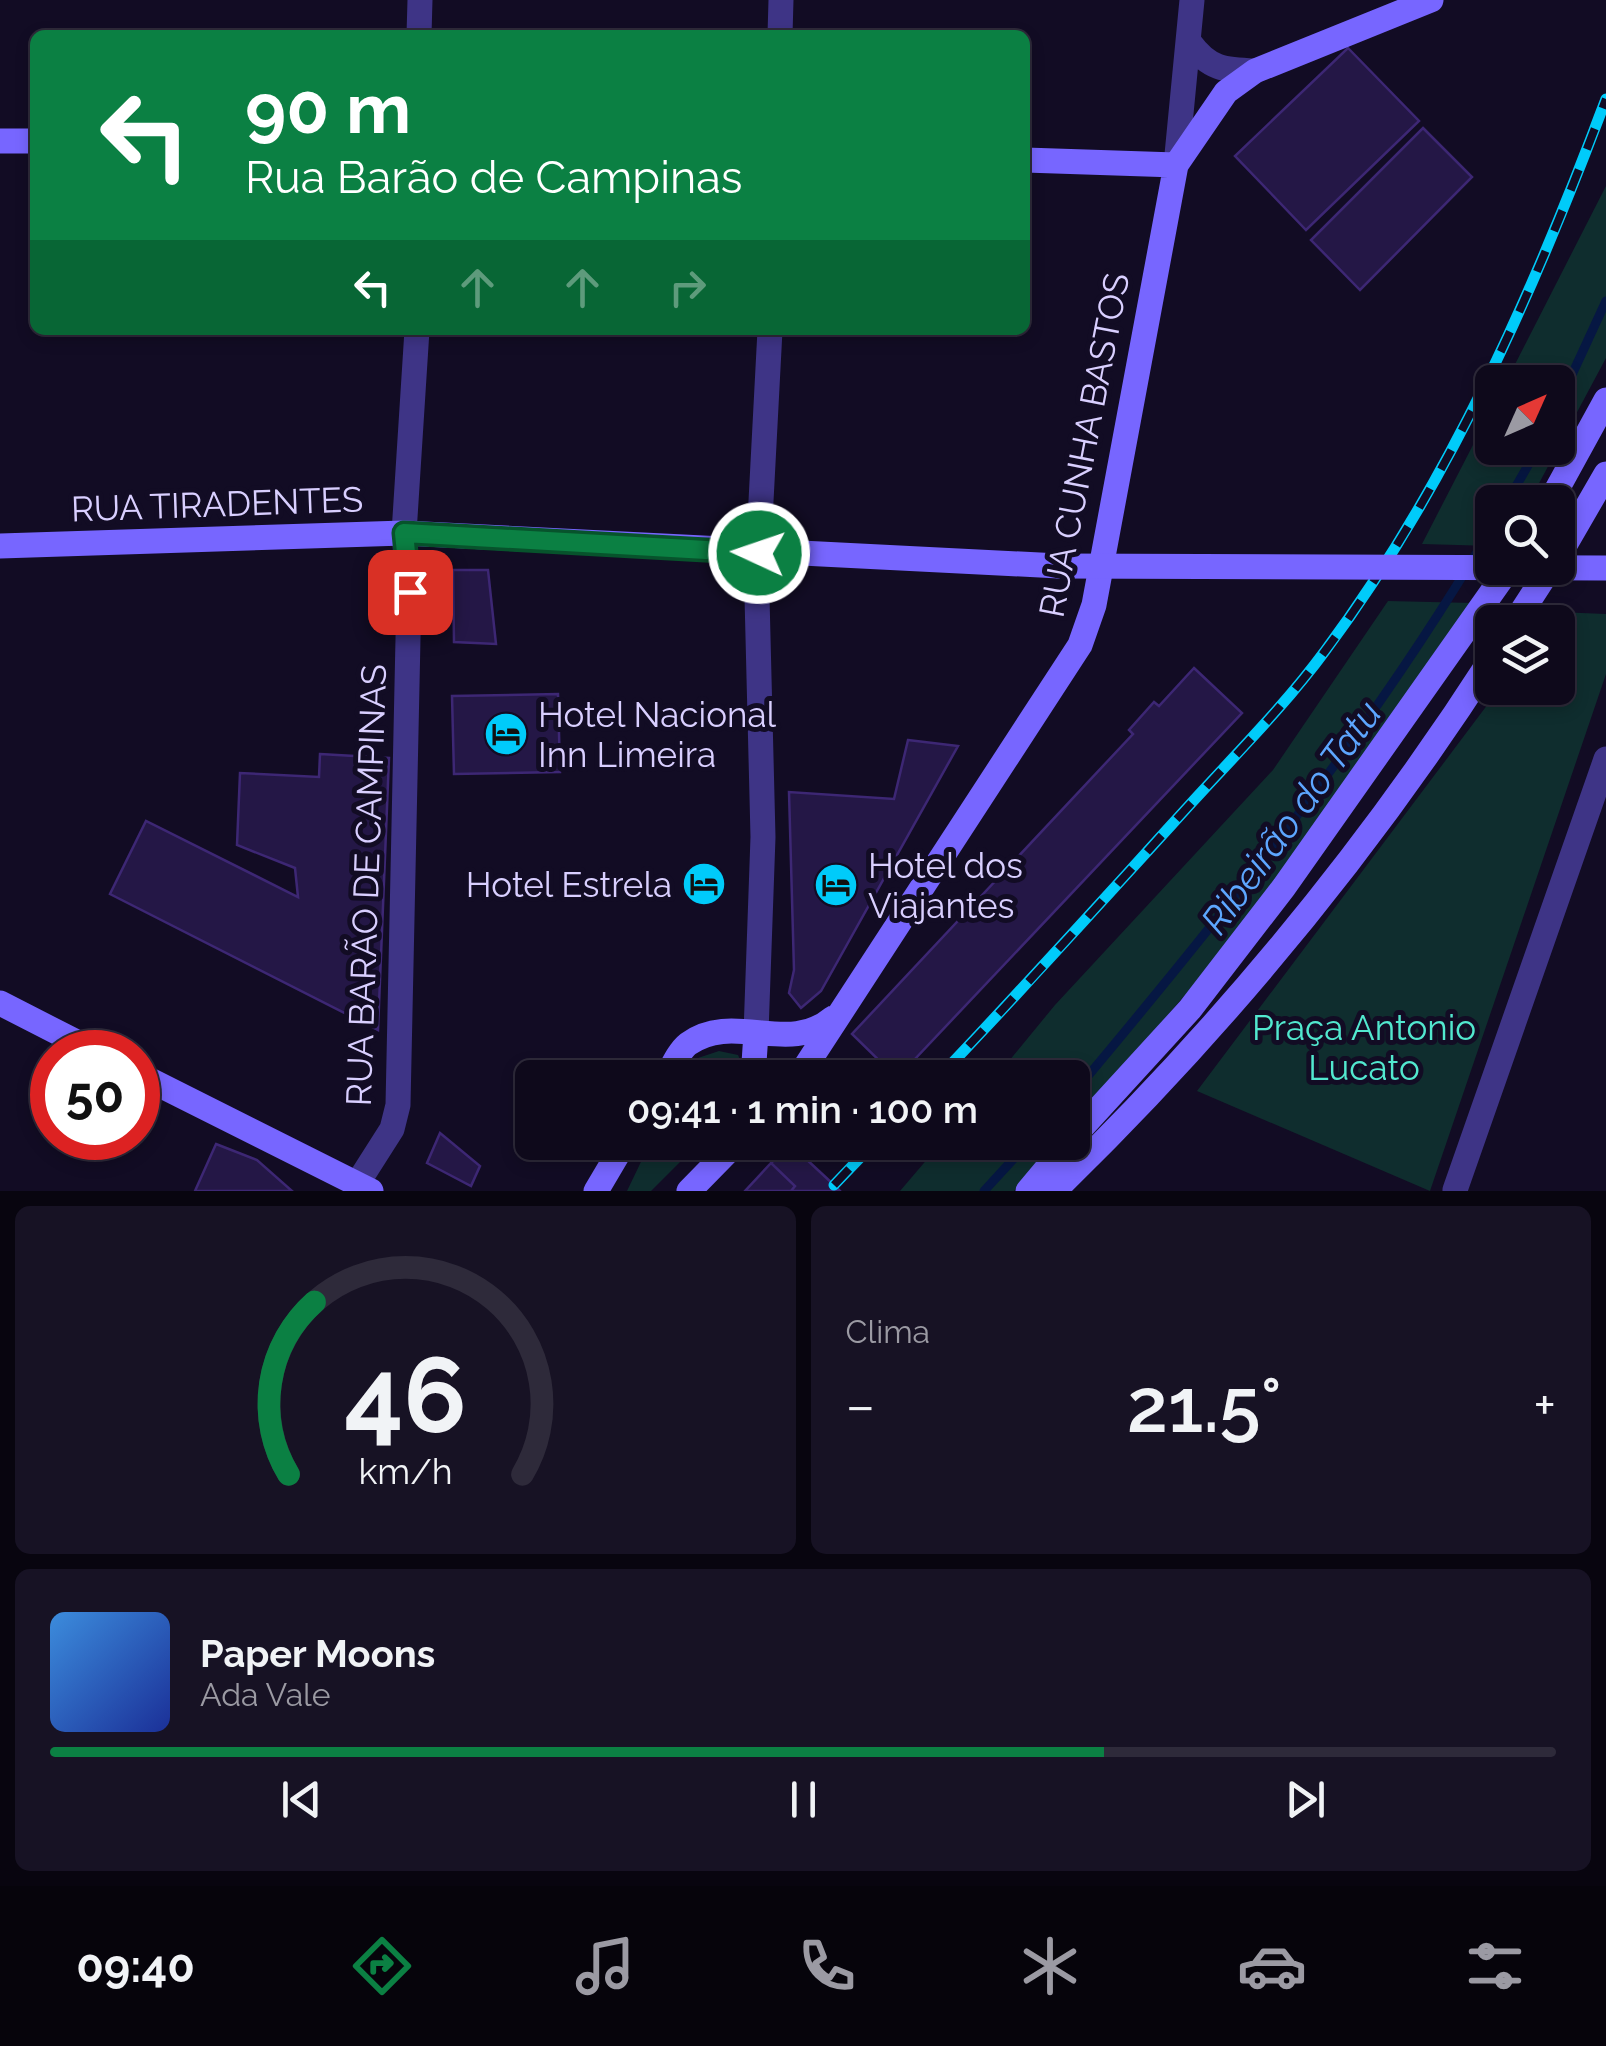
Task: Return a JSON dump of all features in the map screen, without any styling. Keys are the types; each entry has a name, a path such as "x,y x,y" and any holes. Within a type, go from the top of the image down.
{"main road":[{"path":"1030,160 1176,165 1226,92 1255,71 1431,0"},
{"path":"0,141 30,142"},
{"name":"RUA CUNHA BASTOS","path":"809,1060 1080,644 1094,605 1176,165"},
{"path":"1559,485 1606,400"},
{"path":"1575,527 1606,474"},
{"name":"RUA TIRADENTES","path":"0,546 404,533 1059,566 1606,568"},
{"path":"1090,1119 1190,1008 1284,886 1497,585"},
{"path":"1054,1191 1216,1024 1337,875 1475,682"},
{"path":"0,1003 53,1030"},
{"path":"677,1060 686,1045 720,1030 784,1038 822,1027 837,1014"},
{"path":"754,1060 756,1033"},
{"path":"160,1085 361,1189"},
{"path":"601,1188 616,1160"},
{"path":"689,1191 719,1160"},
{"path":"1028,1191 1054,1160"}],"street":[{"path":"419,30 420,0"},
{"path":"780,0 780,30"},
{"name":"RUA CUNHA BASTOS","path":"1176,165 1192,0"},
{"path":"1190,42 1204,63 1224,70 1255,71"},
{"name":"RUA BARÃO DE CAMPINAS","path":"361,1189 392,1129 398,1105 410,592 404,533 418,335"},
{"path":"756,597 796,555 760,520 770,335"},
{"path":"722,551 756,597 763,838 756,1033"},
{"path":"1455,1190 1606,758"}],"green space":[{"path":"1606,186 1606,358 1575,416 1575,365 1515,365"},
{"path":"1475,441 1475,465 1549,465 1538,485 1475,485 1475,546 1422,544"},
{"path":"1388,601 1473,603 1357,771 1209,967 1090,1105 1090,1060 1010,1060 1055,1005 1273,770"},
{"name":"Praça Antonio Lucato","path":"1575,613 1606,614 1606,674 1430,1191 1197,1091 1487,705 1575,705"},
{"path":"719,1051 738,1055 740,1060 697,1060"},
{"path":"642,1160 682,1160 651,1191 627,1191"},
{"path":"926,1160 1042,1160 1014,1191 900,1191"}],"building":[{"path":"1348,48 1419,121 1306,230 1235,156"},
{"path":"1423,128 1472,177 1360,290 1311,240"},
{"path":"453,570 488,570 496,644 454,642"},
{"path":"1194,668 1242,713 914,1060 879,1060 852,1034 1133,734 1129,730 1154,702 1159,706"},
{"name":"Hotel Nacional Inn Limeira","path":"558,694 560,772 454,774 452,696"},
{"name":"Hotel dos Viajantes","path":"908,740 958,746 821,991 801,1008 789,993 794,970 789,792 894,799"},
{"path":"320,754 389,758 378,1030 110,894 146,821 298,897 295,868 237,845 240,773 319,777"},
{"path":"440,1133 480,1166 471,1186 427,1163"},
{"path":"216,1144 257,1160 292,1191 195,1191"},
{"path":"807,1160 840,1191 791,1191 795,1186 771,1163"},
{"path":"771,1163 795,1186 791,1191 745,1191"}],"waterway":[{"name":"Ribeirão do Tatu","path":"1575,368 1606,301"},
{"name":"Ribeirão do Tatu","path":"1517,485 1528,465"},
{"name":"Ribeirão do Tatu","path":"1090,1073 1294,820 1397,676 1475,555"},
{"name":"Ribeirão do Tatu","path":"984,1191 1012,1160"}],"railway":[{"path":"955,1060 1275,713 1369,588 1411,522 1485,385 1549,243 1606,99"},
{"path":"834,1185 858,1160"}],"place":[{"name":"Hotel Nacional Inn Limeira","path":"506,734"},
{"name":"Hotel Estrela","path":"704,884"},
{"name":"Hotel dos Viajantes","path":"836,885"}],"route":[{"path":"410,592 404,533 759,553"}]}
